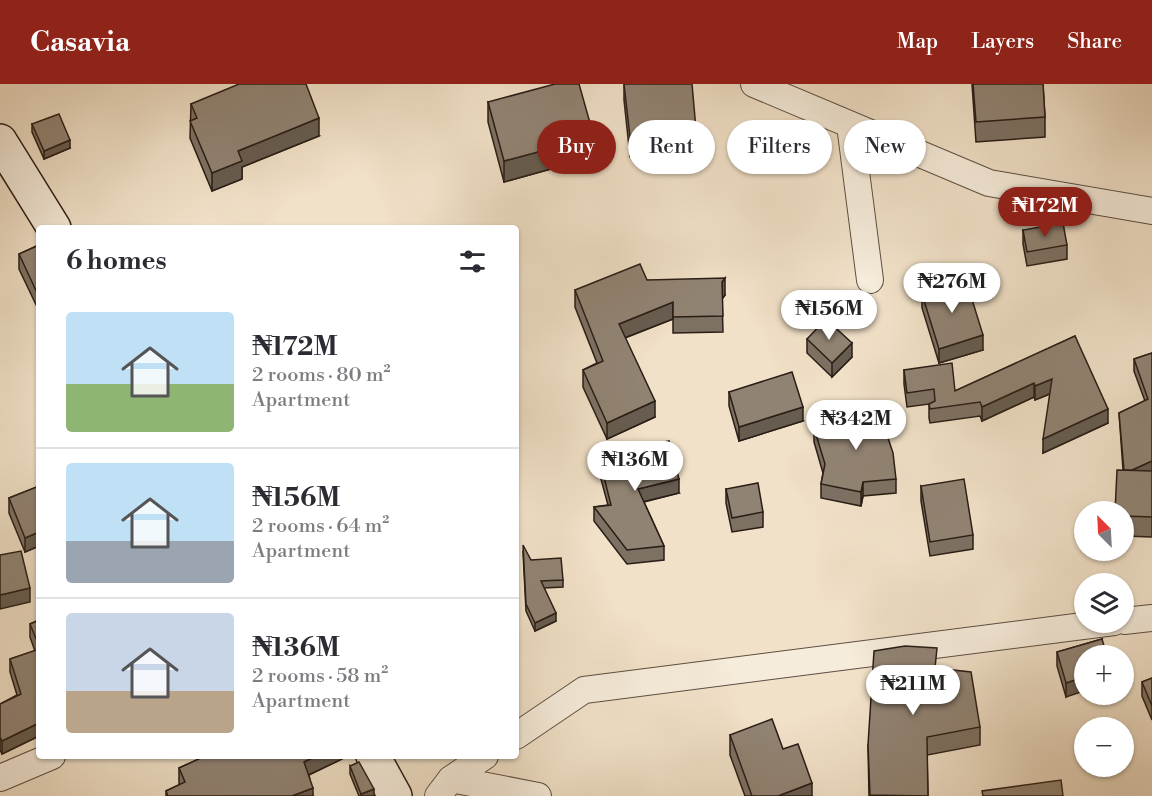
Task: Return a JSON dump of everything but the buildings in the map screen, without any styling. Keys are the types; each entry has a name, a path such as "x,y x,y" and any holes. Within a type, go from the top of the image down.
{"street":[{"path":"754,84 844,122"},
{"path":"0,141 52,225"},
{"path":"926,156 990,183 1152,211"},
{"path":"856,174 870,280"},
{"path":"1134,620 1152,618"},
{"path":"519,734 584,690 1074,627"},
{"path":"0,778 45,759"},
{"path":"375,759 395,796"},
{"path":"444,788 481,759"},
{"path":"444,788 538,796"}]}
